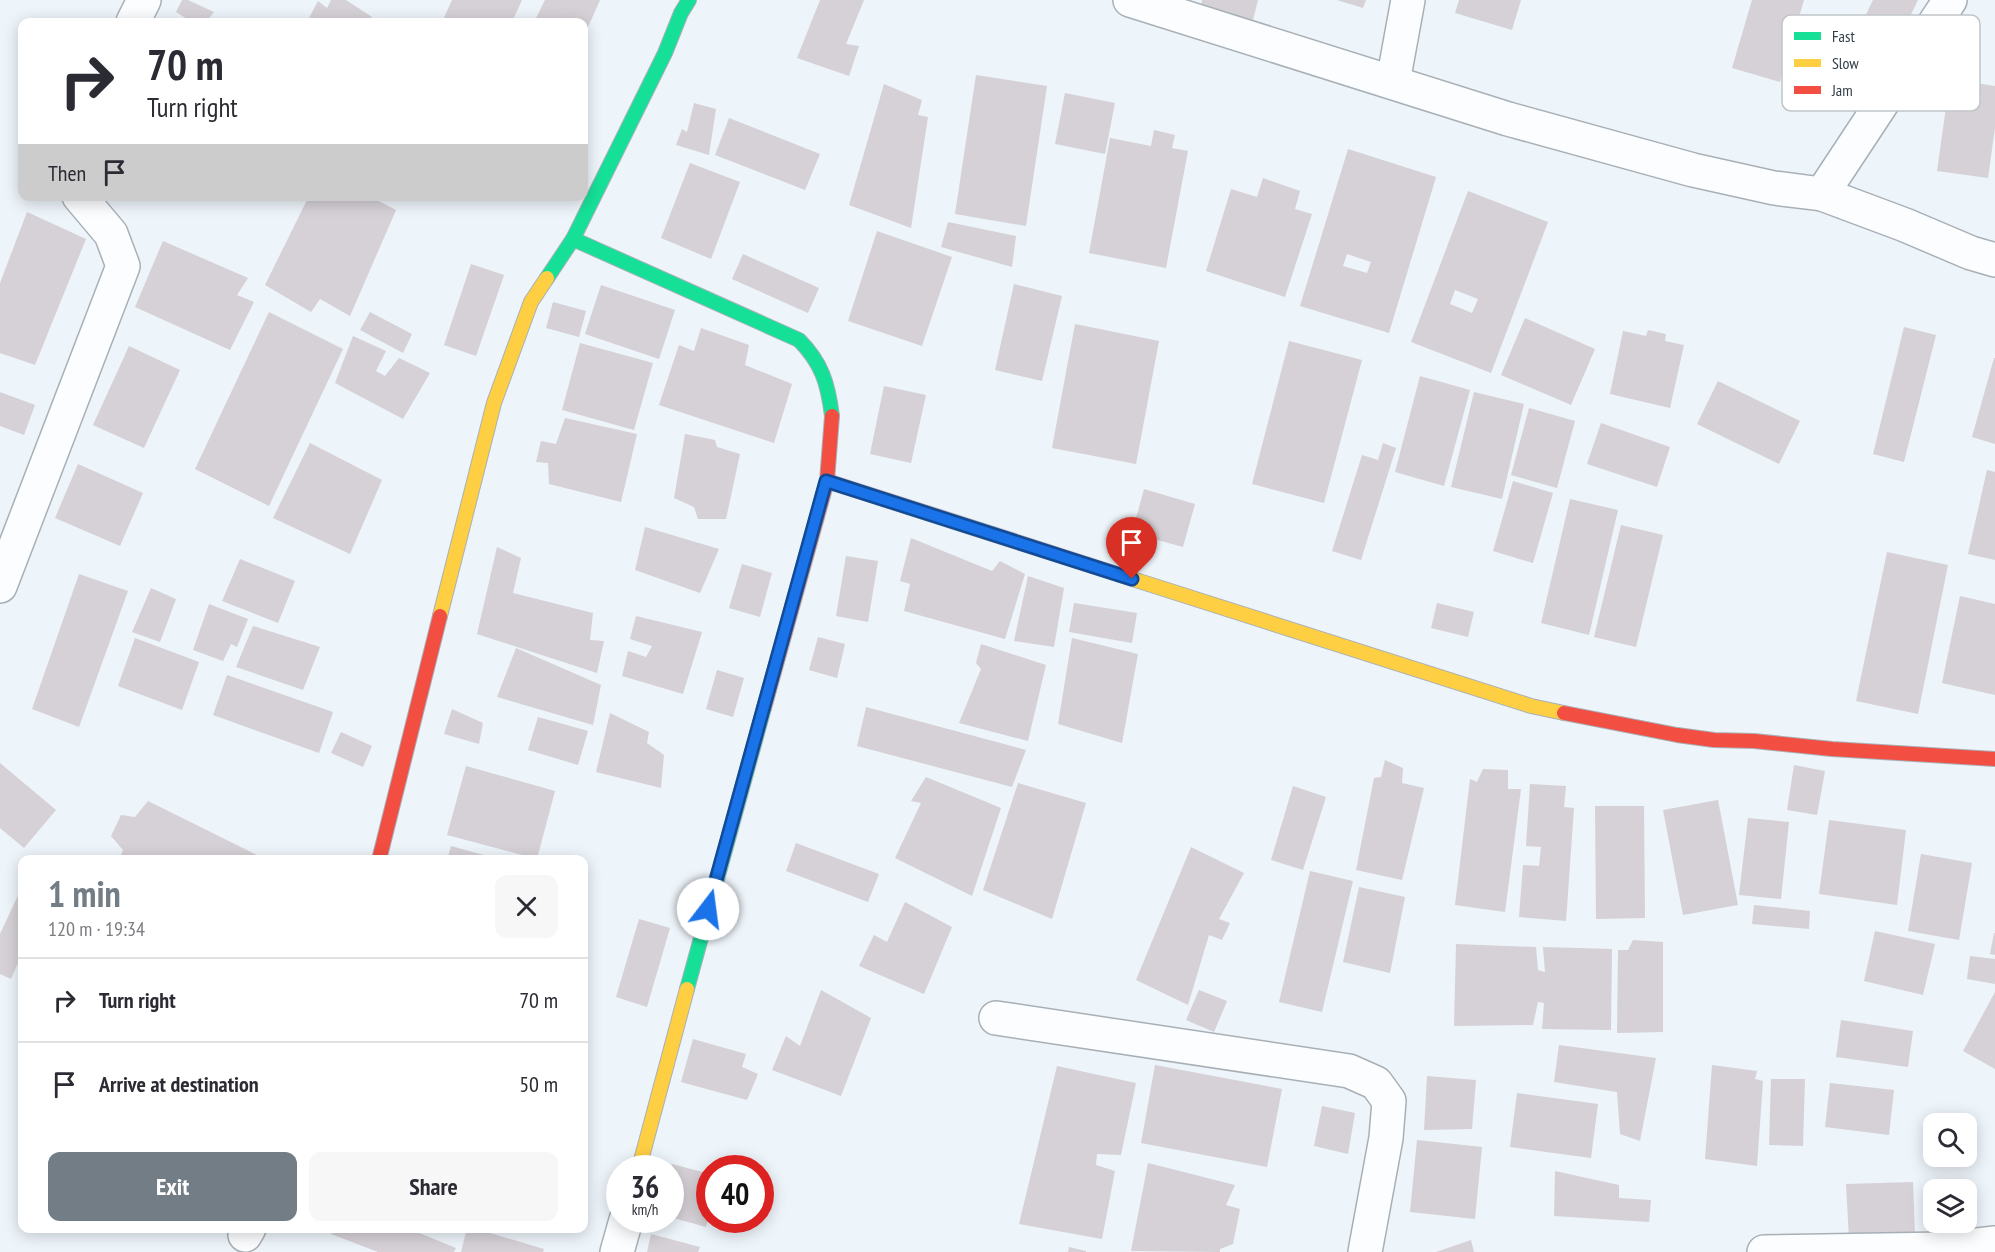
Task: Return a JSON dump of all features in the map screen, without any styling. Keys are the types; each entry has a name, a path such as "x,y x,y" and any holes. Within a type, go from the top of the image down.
{"street":[{"path":"135,18 144,0"},
{"path":"380,855 494,403 531,302 573,238 665,53 681,12 690,0"},
{"path":"1130,0 1508,119 1693,170 1774,188 1822,194 1905,225 1960,249 1995,260"},
{"path":"1393,82 1408,0"},
{"path":"1940,15 1950,0"},
{"path":"1822,194 1877,111"},
{"path":"0,586 123,266 111,234 83,201"},
{"path":"573,238 799,340 814,355 823,374 832,415 826,481 642,1155"},
{"path":"826,481 1531,706 1677,735 1714,740 1995,759"},
{"path":"996,1018 1349,1071 1376,1083 1389,1101 1386,1138 1365,1252"},
{"path":"617,1252 622,1233"},
{"path":"1764,1252 1943,1249 1995,1243"}],"building":[{"path":"182,0 188,0 214,12 209,18 186,18 176,12"},
{"path":"331,0 346,0 372,17 309,18 318,1 327,8"},
{"path":"452,0 522,0 514,18 444,18"},
{"path":"545,0 600,0 588,27 588,18 536,18"},
{"path":"820,0 864,0 846,44 859,46 849,76 797,58"},
{"path":"1202,0 1258,0 1253,20 1201,6"},
{"path":"1337,0 1366,0 1363,8"},
{"path":"1459,0 1521,0 1512,30 1455,13"},
{"path":"1752,0 1804,0 1800,15 1782,15 1780,82 1732,68"},
{"path":"1873,0 1918,0 1911,15 1866,15"},
{"path":"976,75 1047,86 1026,226 955,214"},
{"path":"884,84 922,100 918,115 928,117 911,228 849,205"},
{"path":"1980,84 1995,86 1995,128 1988,178 1937,171 1945,111 1980,111"},
{"path":"1065,93 1115,103 1105,154 1055,144"},
{"path":"694,103 716,109 709,155 676,145 682,129 687,132"},
{"path":"729,118 820,154 805,190 715,155"},
{"path":"1154,130 1175,135 1172,148 1188,151 1166,268 1089,253 1110,138 1151,146"},
{"path":"1348,149 1436,177 1389,333 1300,306","holes":["1347,254 1371,262 1367,273 1343,266"]},
{"path":"690,163 740,182 711,259 661,238"},
{"path":"1263,178 1300,191 1295,209 1312,214 1285,297 1206,271 1231,189 1257,197"},
{"path":"1468,191 1548,222 1491,373 1411,342","holes":["1455,290 1478,299 1472,313 1450,304"]},
{"path":"307,201 379,201 396,210 350,316 320,299 311,312 265,285"},
{"path":"27,212 86,239 35,365 0,353 0,283"},
{"path":"948,222 1016,236 1012,267 941,247"},
{"path":"877,231 952,257 922,346 848,321"},
{"path":"163,241 248,278 237,295 254,302 230,350 135,307"},
{"path":"743,254 819,288 808,313 732,279"},
{"path":"471,264 504,275 476,356 444,345"},
{"path":"1014,284 1062,296 1042,381 995,370"},
{"path":"601,285 675,310 659,359 585,334"},
{"path":"553,302 586,311 579,337 546,328"},
{"path":"269,312 343,349 269,506 195,469"},
{"path":"370,312 412,334 403,353 360,330"},
{"path":"1525,318 1595,349 1571,405 1501,375"},
{"path":"1075,324 1159,341 1136,464 1052,448"},
{"path":"1904,327 1936,335 1904,462 1873,454"},
{"path":"701,328 749,345 745,365 792,384 774,443 659,405 679,345 694,351"},
{"path":"1648,330 1666,334 1665,341 1684,345 1670,408 1610,394 1623,331 1646,336"},
{"path":"353,336 386,351 376,371 385,376 399,358 430,373 403,419 335,383"},
{"path":"1289,341 1362,360 1324,503 1252,484"},
{"path":"580,343 653,363 634,430 562,410"},
{"path":"129,346 180,370 144,448 93,425"},
{"path":"1995,358 1995,444 1972,437"},
{"path":"1420,376 1470,390 1444,486 1395,472"},
{"path":"1718,381 1800,421 1779,464 1697,424"},
{"path":"884,386 926,395 911,463 870,454"},
{"path":"0,392 35,405 24,435 0,426"},
{"path":"1474,392 1524,404 1502,499 1451,487"},
{"path":"1529,408 1575,421 1557,488 1511,475"},
{"path":"565,418 637,434 621,502 549,484 548,463 536,462 541,441 556,444"},
{"path":"1601,423 1670,447 1657,487 1587,464"},
{"path":"685,434 715,440 717,447 740,454 726,519 698,519 694,507 674,498"},
{"path":"310,443 382,480 350,554 273,518"},
{"path":"1383,443 1396,448 1361,560 1332,551 1362,455 1378,460"},
{"path":"78,464 143,493 120,546 55,518"},
{"path":"1987,470 1995,472 1995,560 1968,554"},
{"path":"1513,481 1553,493 1533,563 1493,551"},
{"path":"1144,489 1195,504 1183,547 1132,533"},
{"path":"1570,499 1618,510 1589,635 1541,623"},
{"path":"1621,525 1663,535 1636,647 1594,637"},
{"path":"645,527 719,549 700,593 635,570"},
{"path":"911,538 992,571 1000,561 1025,574 1005,639 904,611 910,584 900,581"},
{"path":"497,547 521,558 513,593 593,613 590,640 604,641 597,673 477,634"},
{"path":"1887,552 1948,565 1918,714 1856,701"},
{"path":"846,556 878,561 868,622 836,616"},
{"path":"240,559 295,581 278,623 222,601"},
{"path":"742,564 772,573 760,617 729,608"},
{"path":"79,574 128,591 79,727 32,709"},
{"path":"1028,576 1064,588 1054,647 1014,641"},
{"path":"151,588 176,599 160,642 132,632"},
{"path":"1960,596 1995,604 1995,695 1942,683"},
{"path":"1074,603 1137,613 1132,643 1069,632"},
{"path":"1437,603 1474,612 1468,637 1431,628"},
{"path":"209,604 248,619 237,647 231,644 223,661 193,650"},
{"path":"636,616 702,632 683,694 622,676 628,651 646,657 652,646 630,639"},
{"path":"253,626 320,647 303,690 236,667"},
{"path":"818,637 845,644 837,678 809,670"},
{"path":"135,638 199,662 182,710 118,686"},
{"path":"1072,638 1138,654 1122,743 1058,724"},
{"path":"981,644 1046,665 1028,741 959,723 981,669 976,663"},
{"path":"516,648 601,685 593,725 497,697"},
{"path":"717,670 744,678 733,717 706,709"},
{"path":"227,675 333,712 319,753 213,715"},
{"path":"866,707 1026,750 1012,787 857,746"},
{"path":"452,709 483,723 479,744 444,734"},
{"path":"610,713 649,732 647,743 664,755 661,788 596,772"},
{"path":"538,717 588,731 578,765 528,750"},
{"path":"341,732 372,746 363,767 331,753"},
{"path":"1385,760 1403,768 1402,783 1424,788 1402,880 1356,870 1374,778 1381,777"},
{"path":"0,763 56,810 24,848 0,828"},
{"path":"1794,765 1825,771 1817,815 1787,810"},
{"path":"466,766 555,791 538,855 522,855 447,835"},
{"path":"1483,769 1508,770 1508,789 1521,789 1505,912 1455,905 1470,779 1477,782"},
{"path":"926,777 1001,808 972,896 895,858 921,803 911,801"},
{"path":"1018,783 1086,803 1052,919 983,890"},
{"path":"1530,784 1566,786 1564,807 1574,808 1566,921 1519,917 1523,865 1539,866 1541,847 1526,846"},
{"path":"1293,786 1326,797 1303,870 1271,860"},
{"path":"1718,800 1738,905 1683,915 1663,810"},
{"path":"148,801 257,855 121,855 123,850 111,836 121,815 135,817"},
{"path":"1595,806 1644,806 1645,918 1596,919"},
{"path":"1748,818 1789,822 1781,899 1739,895"},
{"path":"1829,820 1906,830 1897,905 1819,894"},
{"path":"796,843 879,874 868,902 786,871"},
{"path":"451,846 484,855 448,855"},
{"path":"1191,847 1244,873 1219,919 1230,923 1222,940 1209,935 1188,1005 1136,980"},
{"path":"1921,854 1972,863 1959,940 1908,931"},
{"path":"1310,871 1353,881 1322,1012 1279,1002"},
{"path":"1359,887 1405,897 1390,973 1343,962"},
{"path":"18,896 18,963 11,979 0,974 0,934"},
{"path":"905,902 952,927 924,994 859,966 874,935 887,942"},
{"path":"1754,905 1810,911 1809,929 1752,924"},
{"path":"639,919 670,928 647,1007 616,997"},
{"path":"1875,931 1935,944 1923,995 1864,981"},
{"path":"1995,933 1995,955 1990,954"},
{"path":"1633,940 1663,942 1663,1032 1617,1033 1618,950 1628,950"},
{"path":"1456,944 1536,947 1538,970 1545,972 1543,947 1612,949 1611,1030 1542,1029 1544,1003 1538,1002 1533,1025 1454,1026"},
{"path":"1970,956 1995,959 1995,984 1967,979"},
{"path":"821,990 871,1018 841,1096 772,1070 786,1036 800,1046"},
{"path":"1199,990 1227,1001 1214,1032 1186,1020"},
{"path":"1995,992 1995,1069 1963,1051"},
{"path":"1841,1020 1913,1031 1908,1067 1836,1057"},
{"path":"693,1039 746,1054 742,1067 758,1074 747,1100 681,1082"},
{"path":"1559,1045 1656,1058 1640,1141 1620,1134 1617,1092 1554,1082"},
{"path":"1155,1065 1282,1089 1267,1167 1141,1143"},
{"path":"1712,1065 1757,1071 1755,1079 1763,1081 1757,1166 1705,1159"},
{"path":"1057,1066 1136,1083 1121,1155 1097,1154 1096,1165 1115,1171 1102,1239 1019,1224"},
{"path":"1427,1076 1476,1080 1472,1129 1424,1130"},
{"path":"1771,1079 1805,1079 1803,1146 1769,1145"},
{"path":"1830,1083 1894,1090 1889,1135 1825,1127"},
{"path":"1517,1093 1598,1104 1591,1158 1510,1147"},
{"path":"1322,1106 1355,1113 1348,1154 1314,1146"},
{"path":"1417,1140 1482,1147 1475,1219 1410,1212"},
{"path":"1148,1163 1235,1185 1226,1205 1240,1209 1233,1244 1220,1249 1220,1252 1131,1251"},
{"path":"684,1167 696,1170 696,1224 684,1221"},
{"path":"1555,1171 1619,1185 1619,1198 1651,1200 1649,1222 1554,1216"},
{"path":"1913,1182 1915,1237 1849,1239 1846,1184"},
{"path":"419,1233 456,1248 454,1252 378,1252 331,1234"},
{"path":"466,1233 490,1233 544,1249 543,1252 461,1252"},
{"path":"651,1234 700,1247 698,1252 647,1252"},
{"path":"1471,1240 1474,1252 1436,1252"},
{"path":"1069,1247 1086,1251 1086,1252 1068,1252"}],"traffic: fast":[{"path":"547,278 573,239 689,0"},
{"path":"573,239 799,340 813,357 823,375 832,416"},
{"path":"687,989 764,708"}],"traffic: slow":[{"path":"440,616 494,403 531,302 547,278"},
{"path":"1120,575 1531,706 1564,713"},
{"path":"642,1155 687,989"}],"traffic: jam":[{"path":"764,708 827,481 832,416"},
{"path":"827,481 1120,575"},
{"path":"380,855 440,616"},
{"path":"1564,713 1714,740 1995,759"}],"route":[{"path":"708,909 826,481 1132,579"}]}
